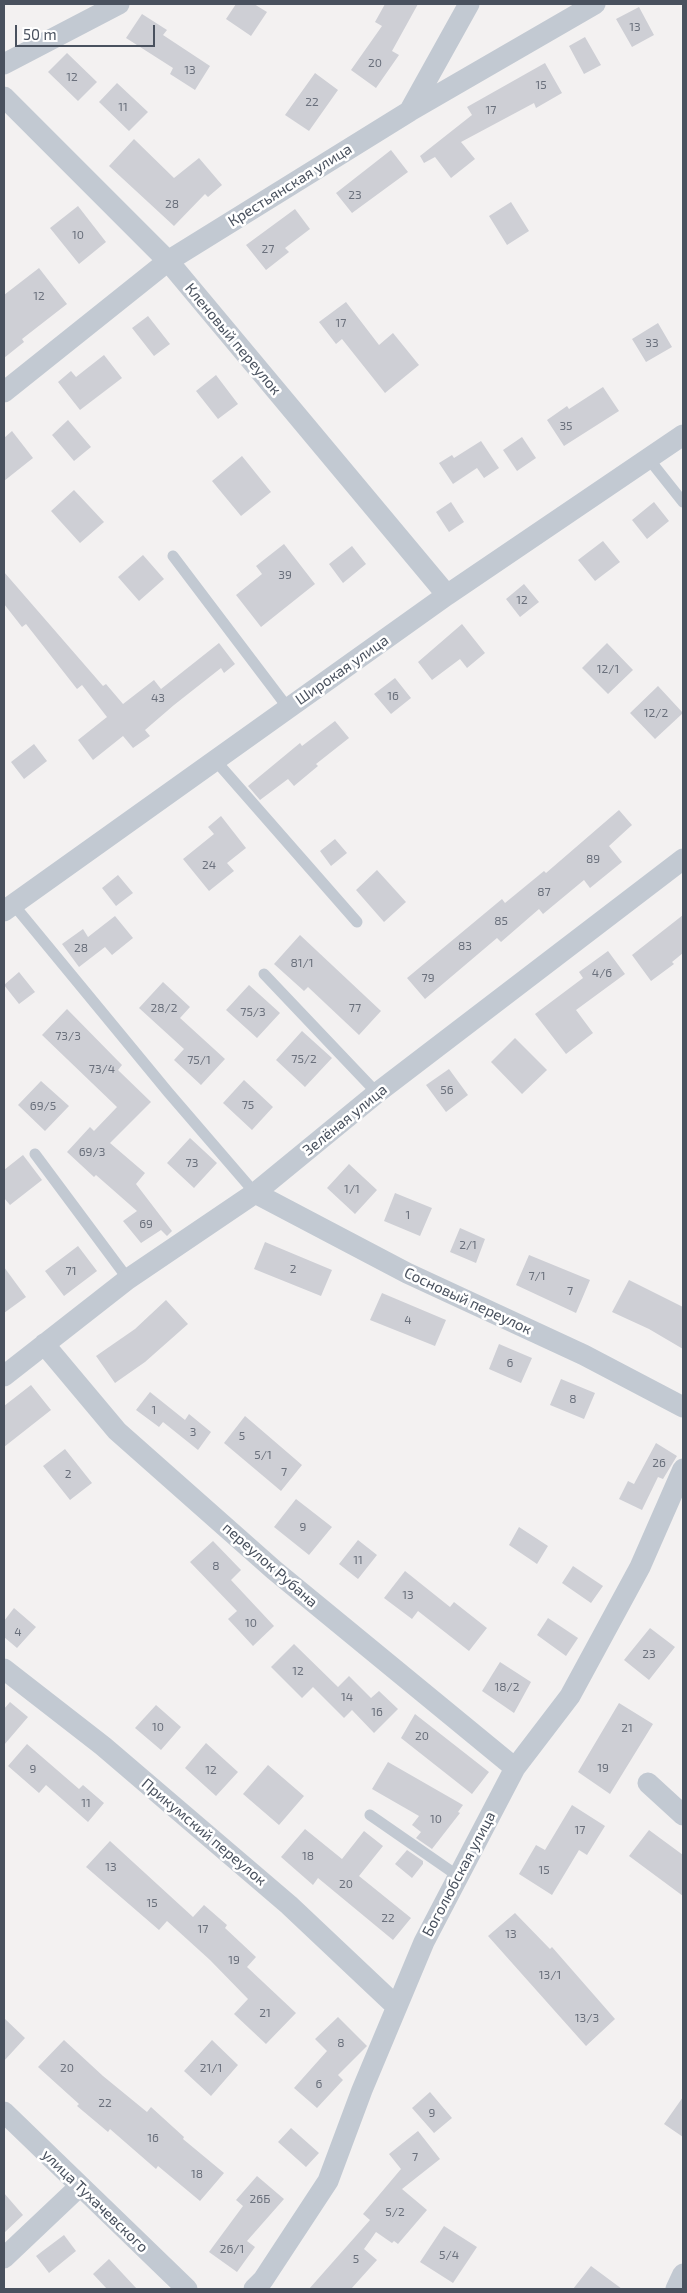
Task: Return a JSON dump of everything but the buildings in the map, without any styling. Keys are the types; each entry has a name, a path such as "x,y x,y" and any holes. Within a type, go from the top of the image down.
{"street":[{"path":"4,64 119,4"},
{"path":"410,111 470,4"},
{"name":"Крестьянская улица","path":"4,392 168,261 410,111 594,4"},
{"name":"Кленовый переулок","path":"4,97 168,261 447,595"},
{"name":"Широкая улица","path":"9,907 447,595 683,435"},
{"name":"Зелёная улица","path":"4,1376 128,1279 255,1192 377,1094 683,859"},
{"name":"Сосновый переулок","path":"255,1192 407,1273 584,1355 683,1407"},
{"name":"переулок Рубана","path":"44,1344 117,1431 274,1570 515,1768"},
{"name":"Боголюбская улица","path":"254,2289 328,2181 396,2006 424,1942 515,1768 570,1696 640,1567 683,1469"},
{"name":"Прикумский переулок","path":"4,1669 102,1746 289,1905 396,2006"},
{"path":"648,1783 683,1815"},
{"name":"улица Тухачевского","path":"4,2112 187,2289"},
{"path":"4,2258 80,2186"},
{"path":"676,2289 683,2274"}],"lane":[{"path":"648,458 683,502"},
{"path":"173,556 288,708"},
{"path":"215,760 357,922"},
{"path":"9,907 255,1192"},
{"path":"264,974 377,1094"},
{"path":"35,1154 128,1279"},
{"path":"370,1815 458,1876"}]}
